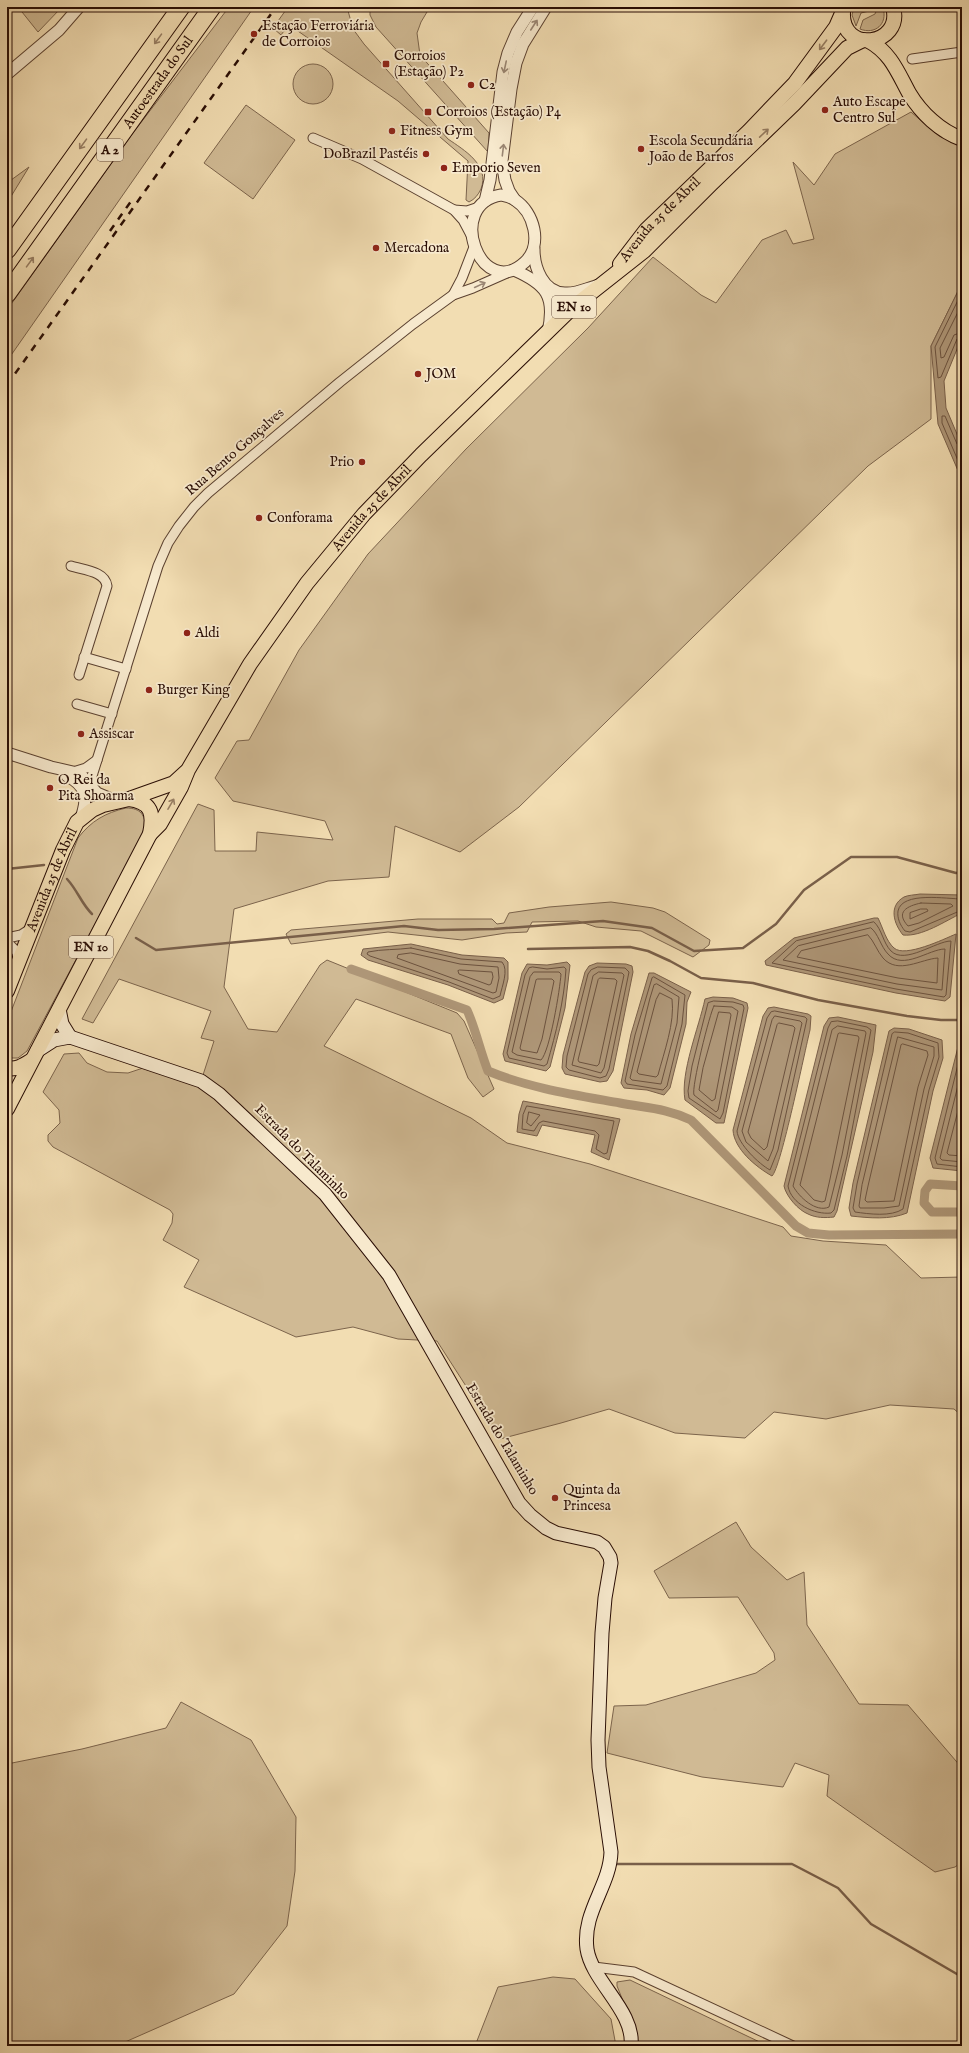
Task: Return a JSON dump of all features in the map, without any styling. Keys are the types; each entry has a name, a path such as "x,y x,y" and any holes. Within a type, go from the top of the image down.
{"highway":[{"name":"Autoestrada do Sul","path":"7,250 181,7"},
{"name":"Autoestrada do Sul","path":"7,294 212,7"}],"main road":[{"path":"893,7 891,26 895,64"},
{"path":"891,26 897,15 905,7"},
{"name":"EN 10","path":"843,9 846,28 853,36 866,41 881,37 891,26"},
{"name":"Avenida 25 de Abril","path":"603,284 646,230 749,131 795,83 836,27 843,9"},
{"path":"866,41 880,47 895,64 912,97 923,112 943,129 962,138"},
{"name":"Avenida 25 de Abril","path":"150,834 160,824 181,787 188,770 250,664 307,583 335,548 378,499 573,307 644,251 710,184 794,104 847,48 866,41"},
{"name":"Avenida 25 de Abril","path":"7,991 72,829 81,818 92,810 174,783 188,770"},
{"name":"Avenida 25 de Abril","path":"7,1109 150,834 153,820 151,812 140,801 122,800"},
{"path":"7,1068 12,1069 22,1066 54,1040 70,1037 62,1024 59,1010"},
{"name":"Estrada do Talaminho","path":"70,1037 201,1081 239,1112 325,1194 389,1275 520,1503 530,1515 546,1528 556,1533 597,1542 607,1550 611,1563 604,1612 598,1740 599,1767 611,1852 611,1862 592,1908 587,1930 587,1950 594,1967 627,2023 631,2046"}],"street":[{"path":"7,74 59,30 79,7"},
{"path":"473,243 472,230 490,180 503,72 508,53 517,32 533,7"},
{"path":"546,7 523,44 516,63 511,89 502,161 505,180 509,191 532,222 535,232 534,258 543,282 556,291 564,294 577,292 603,284"},
{"path":"912,59 962,52"},
{"path":"313,138 362,160 454,210 463,220 480,258 489,266 499,271 510,271 533,280 549,297 552,315 548,332"},
{"path":"454,210 467,211 500,195 515,200"},
{"name":"Rua Bento Gonçalves","path":"453,295 462,278 473,243"},
{"path":"510,271 530,258 534,245"},
{"name":"Rua Bento Gonçalves","path":"93,788 92,776 158,566 168,543 194,507 340,382 453,295 473,288 510,271"},
{"path":"71,566 101,576 106,581 106,590 79,675"},
{"path":"84,657 126,669"},
{"path":"77,704 112,714"},
{"path":"7,753 51,767 73,772 83,777 97,793 122,800"},
{"path":"73,772 86,768 97,760"},
{"path":"51,767 76,780 86,794 85,806 81,818"},
{"path":"7,938 21,935 33,927"},
{"path":"7,942 17,952 18,963"},
{"path":"594,1967 634,1972 793,2046"}],"shaded area":[{"path":"18,7 58,7 60,9 38,32"},
{"path":"229,7 254,7 7,361 7,310 133,133"},
{"path":"288,7 347,7 353,29 364,44 448,139 468,153 479,166 483,180 481,189 475,198 469,202 466,200 468,161 398,101 295,29 284,31 281,35 273,28"},
{"path":"370,7 430,7 421,22 417,33 420,55 489,133 488,152 376,27 370,15"},
{"path":"854,7 873,7 869,11 861,13 856,26 852,15"},
{"path":"878,7 883,8 884,14 884,19 879,27 871,30 860,29 863,20 875,14"},
{"path":"309,64 317,64 324,67 330,73 333,84 330,95 324,101 317,104 309,104 302,101 296,95 293,88 293,80 296,73 302,67"},
{"path":"246,105 295,140 253,199 204,163"},
{"path":"911,112 939,136 962,146 962,283 931,346 931,419 868,466 519,807 460,852 395,826 389,877 328,881 234,909 224,987 248,1029 277,1032 320,965 327,960 457,1013 464,1021 494,1089 483,1097 468,1078 451,1034 356,999 324,1046 471,1118 507,1143 590,1164 783,1227 791,1236 823,1241 886,1245 921,1278 962,1277 962,1416 954,1409 890,1405 826,1419 774,1412 745,1438 675,1433 609,1409 500,1439 437,1341 398,1339 353,1327 296,1337 184,1287 199,1260 163,1240 172,1223 173,1214 170,1210 53,1147 48,1141 48,1135 60,1123 59,1110 43,1092 64,1054 79,1053 87,1063 107,1072 128,1073 143,1068 203,1075 214,1041 201,1038 211,1011 119,979 93,1023 82,1019 198,804 214,810 215,851 256,851 257,832 333,840 325,821 233,801 215,778 237,741 249,740 299,650 368,554 466,449 588,328 653,257 701,295 716,303 762,240 786,230 793,244 814,239 793,162 814,185 835,154"},
{"path":"29,167 7,203 7,183"},
{"path":"126,808 135,809 141,813 145,820 146,829 27,1051 18,1058 8,1058 7,1022 78,838 93,822 99,818 111,812"},
{"path":"611,902 653,908 665,912 710,940 709,945 693,957 641,931 596,927 578,921 532,922 527,932 506,933 462,940 388,932 291,944 286,934 291,930 418,919 492,919 497,924 504,923 509,913 549,907"},
{"path":"736,1522 751,1547 787,1580 804,1572 807,1625 859,1704 908,1705 962,1768 962,1862 955,1867 935,1872 827,1796 829,1775 795,1763 783,1787 702,1777 607,1753 614,1706 646,1705 756,1673 775,1660 774,1653 738,1597 669,1598 654,1571"},
{"path":"181,1702 251,1740 296,1817 295,1871 287,1926 234,1994 116,2046 7,2046 7,1764 82,1749 166,1728"},
{"path":"553,1977 575,1979 611,2019 616,2046 475,2046 498,1987"},
{"path":"630,1980 768,2046 639,2046 636,2033 617,1986 617,1982"}],"water":[{"path":"962,283 962,337 944,381 946,408 962,446 962,480 938,424 931,346"},
{"path":"920,894 962,895 962,913 918,934 903,935 895,921 894,910 896,905 904,897"},
{"path":"878,918 889,942 894,948 899,950 907,951 925,947 956,934 950,997 945,1001 896,993 766,965 765,961 794,938"},
{"path":"411,944 462,955 504,958 508,962 508,979 503,999 494,1003 448,985 368,960 361,955 363,949"},
{"path":"567,962 570,965 565,1008 550,1067 546,1071 505,1061 503,1054 522,973 527,964 547,965"},
{"path":"597,963 626,964 632,966 633,972 613,1071 607,1081 600,1082 565,1074 562,1068 563,1055 585,972 589,966"},
{"path":"649,973 654,973 691,992 687,1002 686,1024 670,1088 664,1095 647,1090 624,1088 621,1083 631,1034"},
{"path":"713,997 733,998 747,1003 748,1008 724,1123 716,1123 685,1100 684,1089 691,1050 705,999"},
{"path":"774,1007 808,1014 811,1016 810,1030 787,1132 776,1168 772,1176 759,1168 747,1157 737,1144 733,1130 763,1016 768,1008"},
{"path":"838,1017 876,1025 873,1052 837,1211 834,1217 827,1218 814,1216 804,1212 790,1198 784,1186 824,1026 829,1018"},
{"path":"894,1028 909,1029 942,1040 943,1058 933,1091 907,1213 887,1218 851,1216 849,1208 853,1183 889,1031"},
{"path":"962,1031 962,1171 933,1168 930,1158"},
{"path":"523,1101 620,1119 609,1160 591,1152 595,1135 542,1125 537,1136 517,1132 519,1114"}],"waterway":[{"path":"136,938 156,950 404,926 438,930 494,929 603,921 652,928 694,951 743,948 776,924 804,890 851,857 897,857 956,873 962,872"},
{"path":"7,869 44,865"},
{"path":"67,879 92,914"},
{"path":"528,949 630,947 648,951 701,978 753,983 818,1000 907,1016 941,1020 962,1020"},
{"path":"351,969 467,1010 488,1071 536,1086 570,1094 664,1111 691,1120 796,1226 808,1233 829,1235 962,1234"},
{"path":"962,1186 930,1184 925,1191 924,1203 932,1212 962,1212"},
{"path":"615,1864 792,1864 838,1888 871,1924 962,1977"}],"railway":[{"path":"7,385 276,7"},
{"path":"110,231 134,197"}],"place":[{"name":"Estação Ferroviária de Corroios","path":"254,34"},
{"name":"Corroios (Estação) P2","path":"386,64"},
{"name":"C2","path":"471,85"},
{"name":"Auto Escape Centro Sul","path":"825,110"},
{"name":"Corroios (Estação) P4","path":"428,112"},
{"name":"Fitness Gym","path":"392,131"},
{"name":"Escola Secundária João de Barros","path":"641,149"},
{"name":"DoBrazil Pastéis","path":"426,154"},
{"name":"Emporio Seven","path":"444,168"},
{"name":"Mercadona","path":"376,248"},
{"name":"JOM","path":"418,374"},
{"name":"Prio","path":"362,462"},
{"name":"Conforama","path":"259,518"},
{"name":"Aldi","path":"187,633"},
{"name":"Burger King","path":"149,690"},
{"name":"Assiscar","path":"81,734"},
{"name":"O Rei da Pita Shoarma","path":"50,788"},
{"name":"Quinta da Princesa","path":"555,1498"}]}
